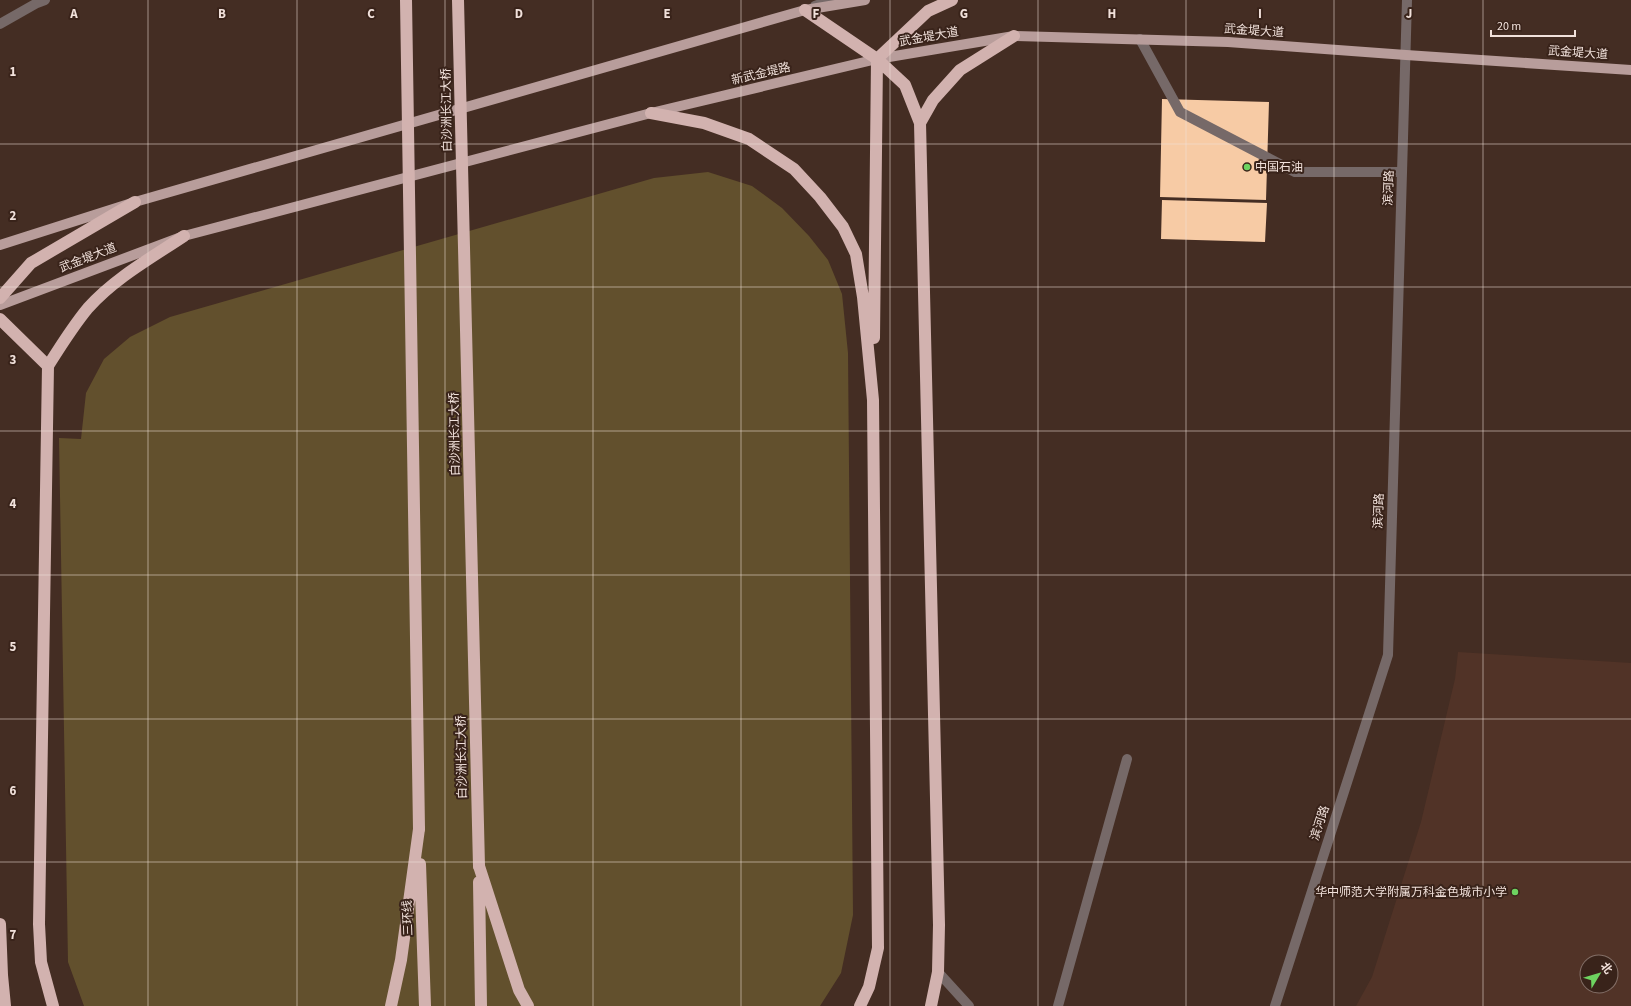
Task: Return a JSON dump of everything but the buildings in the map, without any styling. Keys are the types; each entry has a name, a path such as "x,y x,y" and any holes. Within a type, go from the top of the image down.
{"highway":[{"path":"391,1006 401,960 419,828 406,0"},
{"name":"白沙洲长江大桥","path":"458,0 479,866"},
{"path":"860,1006 869,987 878,948 873,400 877,60 928,11 952,0"},
{"path":"805,10 877,60 905,85 920,123 939,925 938,972 931,1006"},
{"path":"920,123 933,100 960,70 1014,36"},
{"path":"651,113 704,123 749,139 794,169 843,227 856,254 864,297 873,400"},
{"path":"0,298 31,263 135,202"},
{"path":"53,1006 41,962 39,924 48,366 64,340 88,308 116,282 184,236"},
{"path":"0,319 48,366"},
{"name":"三环线","path":"419,828 424,1006"},
{"path":"479,866 481,1006"},
{"path":"479,866 519,990 528,1006"},
{"path":"0,924 2,975 6,1006"}],"main road":[{"path":"0,245 135,202 805,10 865,0"},
{"name":"武金堤大道","path":"877,60 1014,36 1228,42 1631,70"},
{"name":"新武金堤路","path":"184,236 651,113 877,60"},
{"name":"武金堤大道","path":"0,305 184,236"}],"street":[{"path":"0,24 45,0"},
{"path":"805,10 830,0"},
{"name":"滨河路","path":"1275,1006 1388,655 1407,0"},
{"path":"1140,39 1180,112 1295,172 1402,172"},
{"path":"1058,1006 1127,759"},
{"path":"938,972 969,1006"}],"shaded area":[{"path":"708,172 752,186 782,208 809,236 828,260 842,294 848,353 853,915 841,973 820,1006 84,1006 68,962 59,438 81,439 86,393 104,359 130,337 170,317 654,178"},
{"name":"华中师范大学附属万科金色城市小学","path":"1458,652 1631,663 1631,1006 1356,1006 1372,977 1421,822 1455,679"}],"place":[{"name":"中国石油","path":"1247,167"},
{"name":"华中师范大学附属万科金色城市小学","path":"1515,892"}]}
